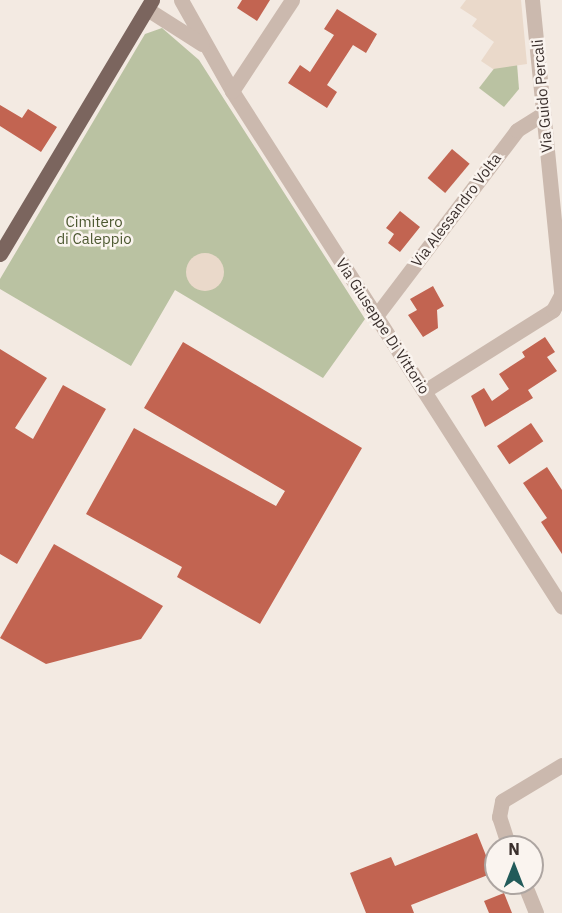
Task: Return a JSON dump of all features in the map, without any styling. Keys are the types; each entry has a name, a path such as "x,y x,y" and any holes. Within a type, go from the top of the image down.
{"main road":[{"path":"0,254 149,4"}],"street":[{"name":"Via Giuseppe Di Vittorio","path":"181,0 203,45 376,316 426,390 562,607"},
{"path":"232,91 292,0"},
{"name":"Via Guido Percali","path":"532,0 562,297"},
{"name":"Via Giuseppe Di Vittorio","path":"149,4 203,45"},
{"name":"Via Alessandro Volta","path":"376,316 517,129 543,114"},
{"path":"426,390 553,310 562,297"},
{"path":"505,835 499,817 502,801 562,765"},
{"path":"529,895 536,913"}],"green space":[{"name":"Cimitero di Caleppio","path":"162,28 199,60 365,319 323,378 175,290 131,366 0,289 0,279 145,34"},
{"path":"517,64 519,89 504,107 479,88 496,66"}],"shaded area":[{"path":"466,0 521,0 527,64 493,69 481,61 494,42 472,26 477,19 460,8"},
{"path":"205,253 218,259 224,272 218,285 205,291 192,285 186,272 192,259"}],"building":[{"path":"242,0 270,0 257,21 237,8"},
{"path":"337,9 377,34 366,53 353,45 327,85 337,92 327,108 288,83 300,65 310,72 334,35 324,29"},
{"path":"0,105 22,118 28,109 57,127 41,152 0,126"},
{"path":"452,149 470,164 445,193 428,178"},
{"path":"400,211 420,227 400,252 388,243 394,234 386,228"},
{"path":"433,286 444,306 437,310 438,328 423,337 408,315 417,310 410,299"},
{"path":"545,337 555,352 547,357 557,371 528,390 533,398 485,427 471,396 484,388 492,401 509,389 499,374 525,357 522,352"},
{"path":"183,342 362,448 260,624 177,577 182,567 86,514 134,428 276,506 285,491 144,408"},
{"path":"0,349 47,378 15,428 33,439 63,385 106,409 17,564 0,554"},
{"path":"531,423 543,441 509,464 497,446"},
{"path":"547,467 562,490 562,554 541,522 547,518 523,483"},
{"path":"54,544 163,606 141,639 46,664 0,638"},
{"path":"477,833 484,850 484,877 411,905 414,913 366,913 350,873 391,857 395,866"},
{"path":"505,895 512,913 489,913 484,901"}]}
